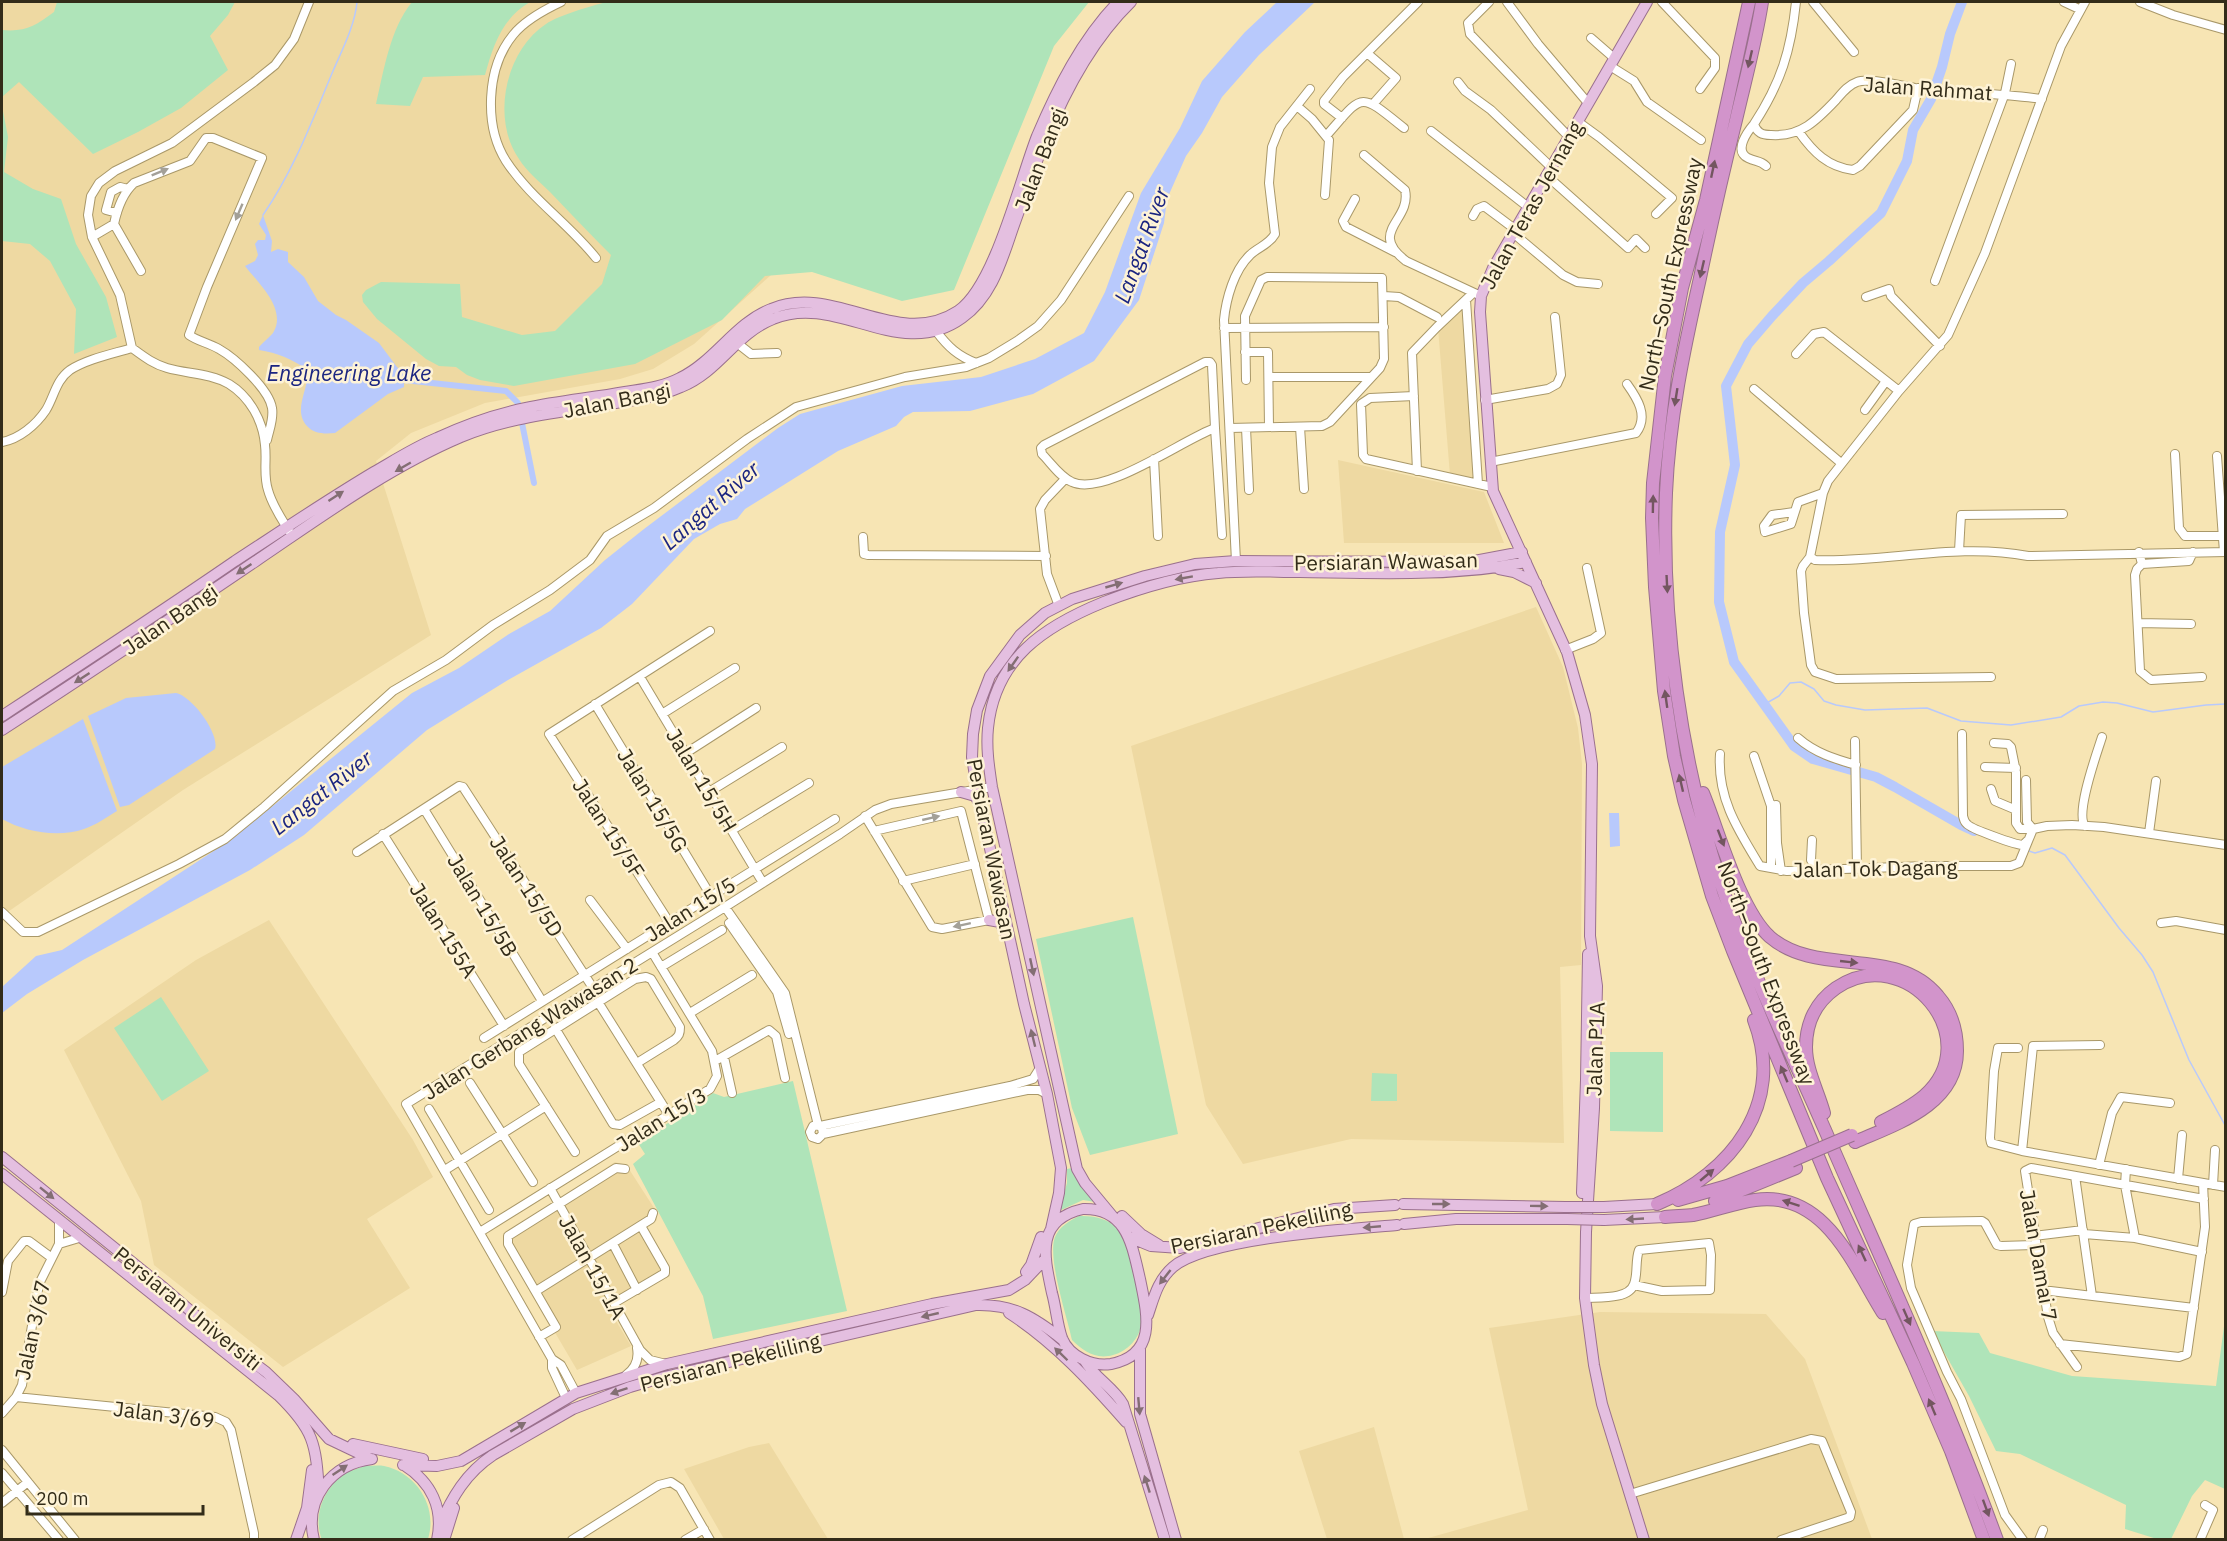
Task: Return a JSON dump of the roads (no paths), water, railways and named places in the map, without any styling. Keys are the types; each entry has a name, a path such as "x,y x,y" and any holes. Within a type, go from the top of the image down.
{"highway":[{"name":"North–South Expressway","path":"1749,2 1706,200 1682,288 1665,376 1653,483 1654,587 1664,691 1674,756 1684,800 1712,896 1827,1178 1913,1363 1951,1451 1984,1539"},
{"name":"North–South Expressway","path":"1762,2 1686,339 1677,389 1669,455 1666,523 1667,588 1677,691 1690,765 1708,838 1736,925 1926,1360 1997,1539"},
{"path":"1665,1217 1732,1195 1794,1164 1920,1112 1932,1102 1951,1075 1957,1056 1957,1038 1953,1020 1946,1005 1919,979 1901,970 1814,957 1793,950 1770,937 1746,902 1690,765"},
{"path":"1656,1204 1676,1196 1701,1181 1732,1152 1746,1132 1761,1088 1763,1070 1758,1028 1720,927 1712,896"},
{"path":"1826,1132 1824,1113 1806,1059 1806,1033 1810,1019 1825,997 1848,980 1874,975 1898,978 1916,988 1937,1010 1947,1038 1947,1055 1941,1071 1925,1095 1892,1117 1853,1138"},
{"path":"1656,1204 1727,1186 1794,1164"},
{"path":"1665,1217 1692,1215 1768,1198 1788,1202 1812,1212 1824,1221 1837,1237 1913,1363"}],"main road":[{"name":"Jalan Bangi","path":"2,716 289,532 430,452 465,436 514,416 652,388 679,379 715,354 754,317 780,305 807,302 826,303 908,325 922,324 958,311 973,298 987,277 1036,139 1054,98 1080,51 1118,2"},
{"name":"Jalan Bangi","path":"527,413 663,394 704,376 748,333 769,320 806,311 819,312 906,334 936,331 961,319 979,303 994,281 1044,142 1063,99 1090,53 1121,11 1131,2"},
{"name":"Jalan Teras Jernang","path":"1524,557 1492,487 1477,294 1647,2"},
{"path":"1506,518 1509,544 1495,564 1536,583"},
{"name":"Jalan Bangi","path":"2,730 101,666 289,532"},
{"name":"Persiaran Wawasan","path":"1114,1218 1079,1173 992,787 987,753 988,728 994,701 1015,659 1053,626 1078,613 1119,596 1170,580 1222,572 1368,573 1495,564 1524,557"},
{"path":"1524,557 1565,650 1585,715 1592,764 1590,936 1586,986 1587,1080 1582,1196 1586,1232 1585,1298 1602,1404 1644,1539"},
{"name":"Persiaran Wawasan","path":"1051,1229 1059,1193 1061,1168 1047,1095 981,804 968,791 975,774 973,734 977,710 990,676 1020,635 1046,613 1103,588 1195,564 1236,561 1495,564"},
{"path":"1222,572 1231,568 1236,561 1245,568 1260,572"},
{"path":"1347,563 1361,567 1368,573 1387,562"},
{"path":"1053,626 1057,619 1059,606 1078,613"},
{"path":"968,791 981,804"},
{"path":"988,920 1000,922 1011,942"},
{"path":"1070,1138 1087,1174 1118,1212 1141,1234 1168,1248"},
{"name":"Persiaran Universiti","path":"2,1157 164,1288 261,1375 297,1414 310,1433 316,1451 319,1493"},
{"path":"984,1295 994,1287 1020,1277 1031,1264 1061,1168"},
{"name":"Persiaran Universiti","path":"2,1174 80,1238 294,1399 329,1439 371,1459"},
{"name":"Persiaran Pekeliling","path":"1129,1237 1150,1246 1168,1248 1187,1246 1334,1209 1399,1204 1604,1207 1656,1204"},
{"path":"1165,1539 1130,1427 1118,1397 1063,1340 1045,1259 1045,1245 1051,1229 1062,1217 1083,1209 1102,1211 1114,1218 1129,1237 1135,1257 1147,1320 1146,1332 1140,1347 1140,1414 1176,1539"},
{"name":"Persiaran Pekeliling","path":"1147,1320 1161,1280 1182,1261 1203,1252 1294,1236 1456,1219 1604,1220 1665,1217"},
{"name":"Persiaran Pekeliling","path":"371,1459 387,1460 403,1465 449,1465 472,1456 571,1396 623,1377 667,1364 922,1306 1000,1292 1017,1285 1045,1259"},
{"name":"Persiaran Pekeliling","path":"439,1527 464,1481 481,1463 573,1409 630,1387 664,1377 968,1306 998,1306 1018,1311 1063,1340"},
{"path":"998,1306 1037,1331 1095,1386 1130,1427"},
{"path":"1140,1379 1153,1322 1151,1307"},
{"path":"1085,1361 1100,1365 1118,1362 1140,1347"},
{"path":"261,1375 293,1391 327,1429 357,1446 427,1460 456,1457 492,1442"},
{"path":"261,1375 302,1430 309,1445 312,1476 307,1508 296,1539"},
{"path":"444,1539 463,1493 486,1467 520,1439"},
{"path":"314,1539 312,1513 319,1493 340,1469 360,1460 371,1459"},
{"path":"403,1465 423,1480 431,1490 437,1508 439,1527 437,1539"},
{"path":"304,1539 312,1524"}],"street":[{"path":"289,532 268,490 261,420 241,393 228,383 201,373 167,368 151,362 132,348 120,295 92,237 88,223 88,207 91,196 99,183 115,171 172,143 255,82 285,54 294,39 309,2"},
{"path":"561,2 528,21 513,35 502,53 492,82 492,123 506,161 596,258"},
{"path":"1342,118 1324,104 1324,101 1343,77 1418,2"},
{"path":"1490,2 1468,22 1470,34 1569,137"},
{"path":"1506,2 1588,103"},
{"path":"1662,2 1715,58 1715,69 1700,89"},
{"path":"1766,166 1744,154 1742,146 1744,135 1760,116 1773,95 1786,60 1796,2"},
{"path":"1813,2 1854,52"},
{"path":"1990,677 1836,679 1815,672 1811,665 1804,613 1803,566 1810,557 1823,493 1828,481 1899,391 1948,335 1985,253 2061,46 2082,5 2064,2"},
{"path":"2140,2 2173,15 2226,30"},
{"path":"1591,38 1612,62 1634,81 1647,102 1701,140"},
{"path":"1367,53 1396,78 1374,104"},
{"path":"1935,281 2005,93 2011,64"},
{"name":"Jalan Rahmat","path":"1799,132 1817,120 1847,87 1863,81 1929,89 2005,93 2042,99"},
{"path":"1458,82 1465,91 1491,110 1549,171 1628,248 1636,239 1646,249"},
{"path":"1754,124 1757,131 1764,135 1780,136 1799,132 1809,147 1823,160 1849,170 1856,169 1913,110 1918,88"},
{"path":"1236,561 1224,328 1226,305 1237,273 1251,253 1269,242 1275,234 1269,183 1272,147 1280,126 1310,89"},
{"path":"1326,136 1359,102 1374,104 1404,128"},
{"path":"1295,108 1308,123 1318,128 1326,136 1330,145 1325,195"},
{"path":"1760,116 1759,125 1764,135"},
{"path":"1577,121 1672,198 1656,214"},
{"path":"1431,131 1528,207"},
{"path":"92,237 114,224 128,189 134,183 190,161 194,158 203,140 209,137 262,158 207,287 189,336 219,349 242,366 266,393 273,411 265,445"},
{"path":"1364,155 1405,190 1406,201 1389,236 1390,245 1395,252"},
{"path":"117,213 106,210 111,192 120,187 128,189"},
{"path":"2,912 23,932 38,932 179,864 225,839 393,691 446,660 493,625 550,590 590,560 608,536 654,508 747,439 796,407 905,377 976,364 988,358 1038,326 1061,300 1129,195"},
{"path":"1355,199 1343,221 1346,227 1395,252 1406,261 1477,294"},
{"path":"1473,216 1477,208 1484,206 1563,275 1577,282 1598,284"},
{"path":"114,224 141,271"},
{"path":"1230,428 1327,425 1371,377 1384,359 1382,278 1267,277 1261,280 1245,316 1246,380"},
{"path":"1866,297 1878,291 1889,290 1891,296 1940,346"},
{"path":"1417,471 1412,353 1466,300 1477,294"},
{"path":"1384,296 1399,297 1437,317"},
{"path":"1466,300 1478,484"},
{"path":"1485,400 1548,389 1557,384 1561,375 1555,317"},
{"path":"1224,328 1384,327"},
{"path":"936,331 950,349 976,364"},
{"path":"1796,354 1814,334 1824,332 1899,391"},
{"path":"737,344 751,354 777,353"},
{"path":"2,442 19,436 45,411 62,378 70,370 132,348"},
{"path":"1245,352 1268,352 1269,427"},
{"path":"1215,428 1106,481 1081,484 1065,478 1042,453 1042,446 1205,362 1210,362 1212,365 1222,535"},
{"path":"1269,377 1371,377"},
{"path":"1866,410 1886,381"},
{"path":"1490,462 1636,433 1641,420 1641,410 1639,402 1627,384"},
{"path":"1754,389 1841,463"},
{"path":"1414,396 1370,399 1361,404 1363,455 1371,461 1492,487"},
{"path":"1215,410 1228,409"},
{"path":"1300,427 1304,489"},
{"path":"1246,428 1249,490"},
{"path":"2175,454 2179,528 2185,536 2224,536"},
{"path":"1810,557 1819,560 1849,559 1959,551 2004,551 2028,556 2225,552 2217,456"},
{"path":"1154,459 1158,536"},
{"path":"1059,606 1047,574 1040,509 1065,478"},
{"path":"1794,512 1798,502 1823,493"},
{"path":"1959,551 1961,515 2063,514"},
{"path":"863,537 864,554 868,555 1046,556"},
{"path":"2139,552 2142,564"},
{"path":"2193,552 2189,561 2142,564 2137,569 2135,575 2140,671 2151,680 2202,677"},
{"path":"1565,650 1593,639 1600,633 1587,567"},
{"path":"2138,623 2191,624"},
{"path":"595,704 710,631"},
{"path":"662,714 735,668"},
{"name":"Jalan 15/5H","path":"640,677 763,883"},
{"name":"Jalan 15/5F","path":"595,704 549,734 669,922"},
{"name":"Jalan 15/5G","path":"595,704 711,896"},
{"path":"686,753 756,708"},
{"path":"1962,734 1965,821 1971,827 2011,843 2023,845 2027,842 2033,829"},
{"path":"2085,826 2082,819 2088,778 2102,737"},
{"path":"1798,738 1808,747 1856,770"},
{"path":"1855,741 1857,869"},
{"path":"1994,743 2008,744 2011,747 2016,768 2017,791 2014,809 2016,823 2020,829 2085,826 2226,845"},
{"path":"709,792 782,747"},
{"path":"1720,753 1721,786 1734,823 1760,866 1776,869 1776,805"},
{"name":"Jalan Tok Dagang","path":"1754,756 1771,806 1776,869 2011,866 2019,863 2027,842"},
{"path":"1985,767 2016,768"},
{"path":"2026,780 2027,822 2033,829"},
{"path":"2149,833 2156,781"},
{"path":"732,830 809,783"},
{"name":"Jalan 15/5D","path":"424,808 459,786 466,789 593,988"},
{"name":"Jalan Gerbang Wawasan 2","path":"571,1396 552,1368 552,1359 406,1104 763,883 865,816 891,804 992,787"},
{"path":"1990,789 1995,801 2014,809"},
{"path":"357,852 424,808"},
{"name":"Jalan 15/5B","path":"424,808 542,1001"},
{"path":"865,816 929,924 935,929 942,929 988,920 962,811 874,831"},
{"name":"Jalan 15/5","path":"484,1038 835,819"},
{"name":"Jalan 155A","path":"383,834 504,1026"},
{"path":"1812,840 1811,860 1817,869"},
{"path":"903,881 975,864"},
{"path":"590,900 627,949"},
{"path":"723,908 779,996 818,1128"},
{"path":"2161,923 2176,921 2226,930"},
{"path":"661,967 722,930"},
{"name":"Jalan 15/3","path":"480,1232 710,1089 716,1081 719,1059 652,952"},
{"path":"690,1013 752,975"},
{"path":"575,1152 518,1059 519,1052 635,979 646,977 651,980 680,1027 679,1037 637,1063"},
{"path":"598,1002 669,1115"},
{"path":"555,1028 614,1124 620,1125 661,1102"},
{"path":"732,1093 719,1059 769,1030 776,1036 785,1078"},
{"path":"2022,1151 2033,1046 2100,1046"},
{"path":"2018,1048 1998,1048 1994,1071 1990,1138 1994,1144 2226,1187"},
{"path":"818,1128 1010,1086 1033,1079 1040,1068"},
{"path":"470,1083 533,1182"},
{"path":"818,1128 1027,1090 1039,1090 1047,1095"},
{"path":"2099,1165 2112,1113 2121,1097 2170,1104"},
{"path":"445,1170 546,1106"},
{"path":"429,1109 489,1210"},
{"path":"2178,1179 2182,1135"},
{"path":"2213,1185 2215,1150"},
{"path":"539,1337 556,1327 508,1244 510,1234 616,1168 625,1169"},
{"name":"Jalan Damai 7","path":"2075,1176 2031,1168 2025,1171 2042,1290 2053,1333 2077,1367"},
{"path":"2126,1170 2125,1185 2135,1238"},
{"path":"2092,1296 2075,1176 2204,1199"},
{"path":"2060,1344 2179,1357 2187,1354 2205,1227 2203,1184"},
{"name":"Jalan 15/1A","path":"550,1188 637,1345 650,1360 667,1364"},
{"path":"536,1291 641,1226 653,1218 653,1213"},
{"path":"59,1221 59,1244 80,1238"},
{"path":"2023,1539 2005,1515 1961,1399 1911,1288 1907,1264 1914,1224 1982,1221 1997,1245 2001,1246 2083,1232 2135,1238 2202,1252"},
{"path":"614,1303 662,1276 665,1268 641,1226"},
{"path":"2,1292 8,1261 24,1241 29,1240 52,1258"},
{"path":"1585,1298 1629,1292 1634,1285 1639,1250 1709,1243 1712,1261 1710,1290 1662,1291 1634,1285"},
{"name":"Jalan 3/67","path":"2,1413 16,1398 22,1385 39,1284 59,1244"},
{"path":"613,1244 637,1290"},
{"path":"2042,1290 2194,1308"},
{"path":"623,1377 633,1370 637,1362 637,1345"},
{"name":"Jalan 3/69","path":"16,1398 215,1417 226,1422 231,1430 254,1539"},
{"path":"1630,1494 1817,1438 1822,1441 1851,1512 1850,1516 1781,1539"},
{"path":"2,1450 75,1539"},
{"path":"2,1473 59,1539"},
{"path":"2,1503 28,1482"},
{"path":"572,1539 659,1485 671,1482 680,1488 710,1539"},
{"path":"2200,1539 2213,1510 2205,1505"},
{"path":"685,1539 704,1529"},
{"path":"2039,1539 2043,1530"}],"water":[{"name":"Langat River","path":"1277,2 1315,2 1259,55 1222,97 1186,156 1167,199 1164,223 1139,300 1094,361 1033,394 970,411 913,412 904,417 896,426 838,451 745,509 737,519 720,524 694,539 632,604 601,628 508,680 427,730 304,835 250,870 83,960 27,994 2,1013 2,987 36,956 62,950 232,839 412,693 459,668 509,634 550,611 605,560 644,529 800,414 902,386 981,377 1035,359 1084,333 1105,292 1141,193 1180,128 1202,81 1245,32"},
{"name":"Engineering Lake","path":"263,215 272,241 271,252 278,249 288,252 288,262 304,277 318,301 379,343 404,373 404,387 388,394 335,433 313,431 303,419 301,406 307,370 284,357 259,350 259,347 273,333 277,324 274,305 245,266 255,261 258,255 255,244 258,240 265,240 266,235 259,224"},
{"path":"176,693 190,701 203,716 213,734 215,749 129,805 120,807 88,716 126,698"},
{"path":"83,719 117,811 88,827 63,833 31,830 2,819 2,767"},
{"path":"1609,813 1619,813 1620,846 1610,847"}],"waterway":[{"path":"263,215 284,181 310,127 348,37 357,2"},
{"path":"1962,2 1931,99 1913,130 1907,161 1881,213 1803,283 1772,316 1748,344 1726,386 1735,465 1720,532 1719,602 1734,662 1794,746 1813,759 1876,777 1974,831"},
{"path":"404,380 506,391 518,403 534,483"},
{"path":"1765,704 1779,696 1790,683 1801,682 1814,689 1824,701 1836,705 1865,710 1927,708 1961,721 2011,725 2061,717 2079,706 2103,702 2153,712 2226,704"},
{"path":"2029,851 2035,853 2052,848 2065,855 2142,955 2153,972 2189,1060 2226,1127"}]}
